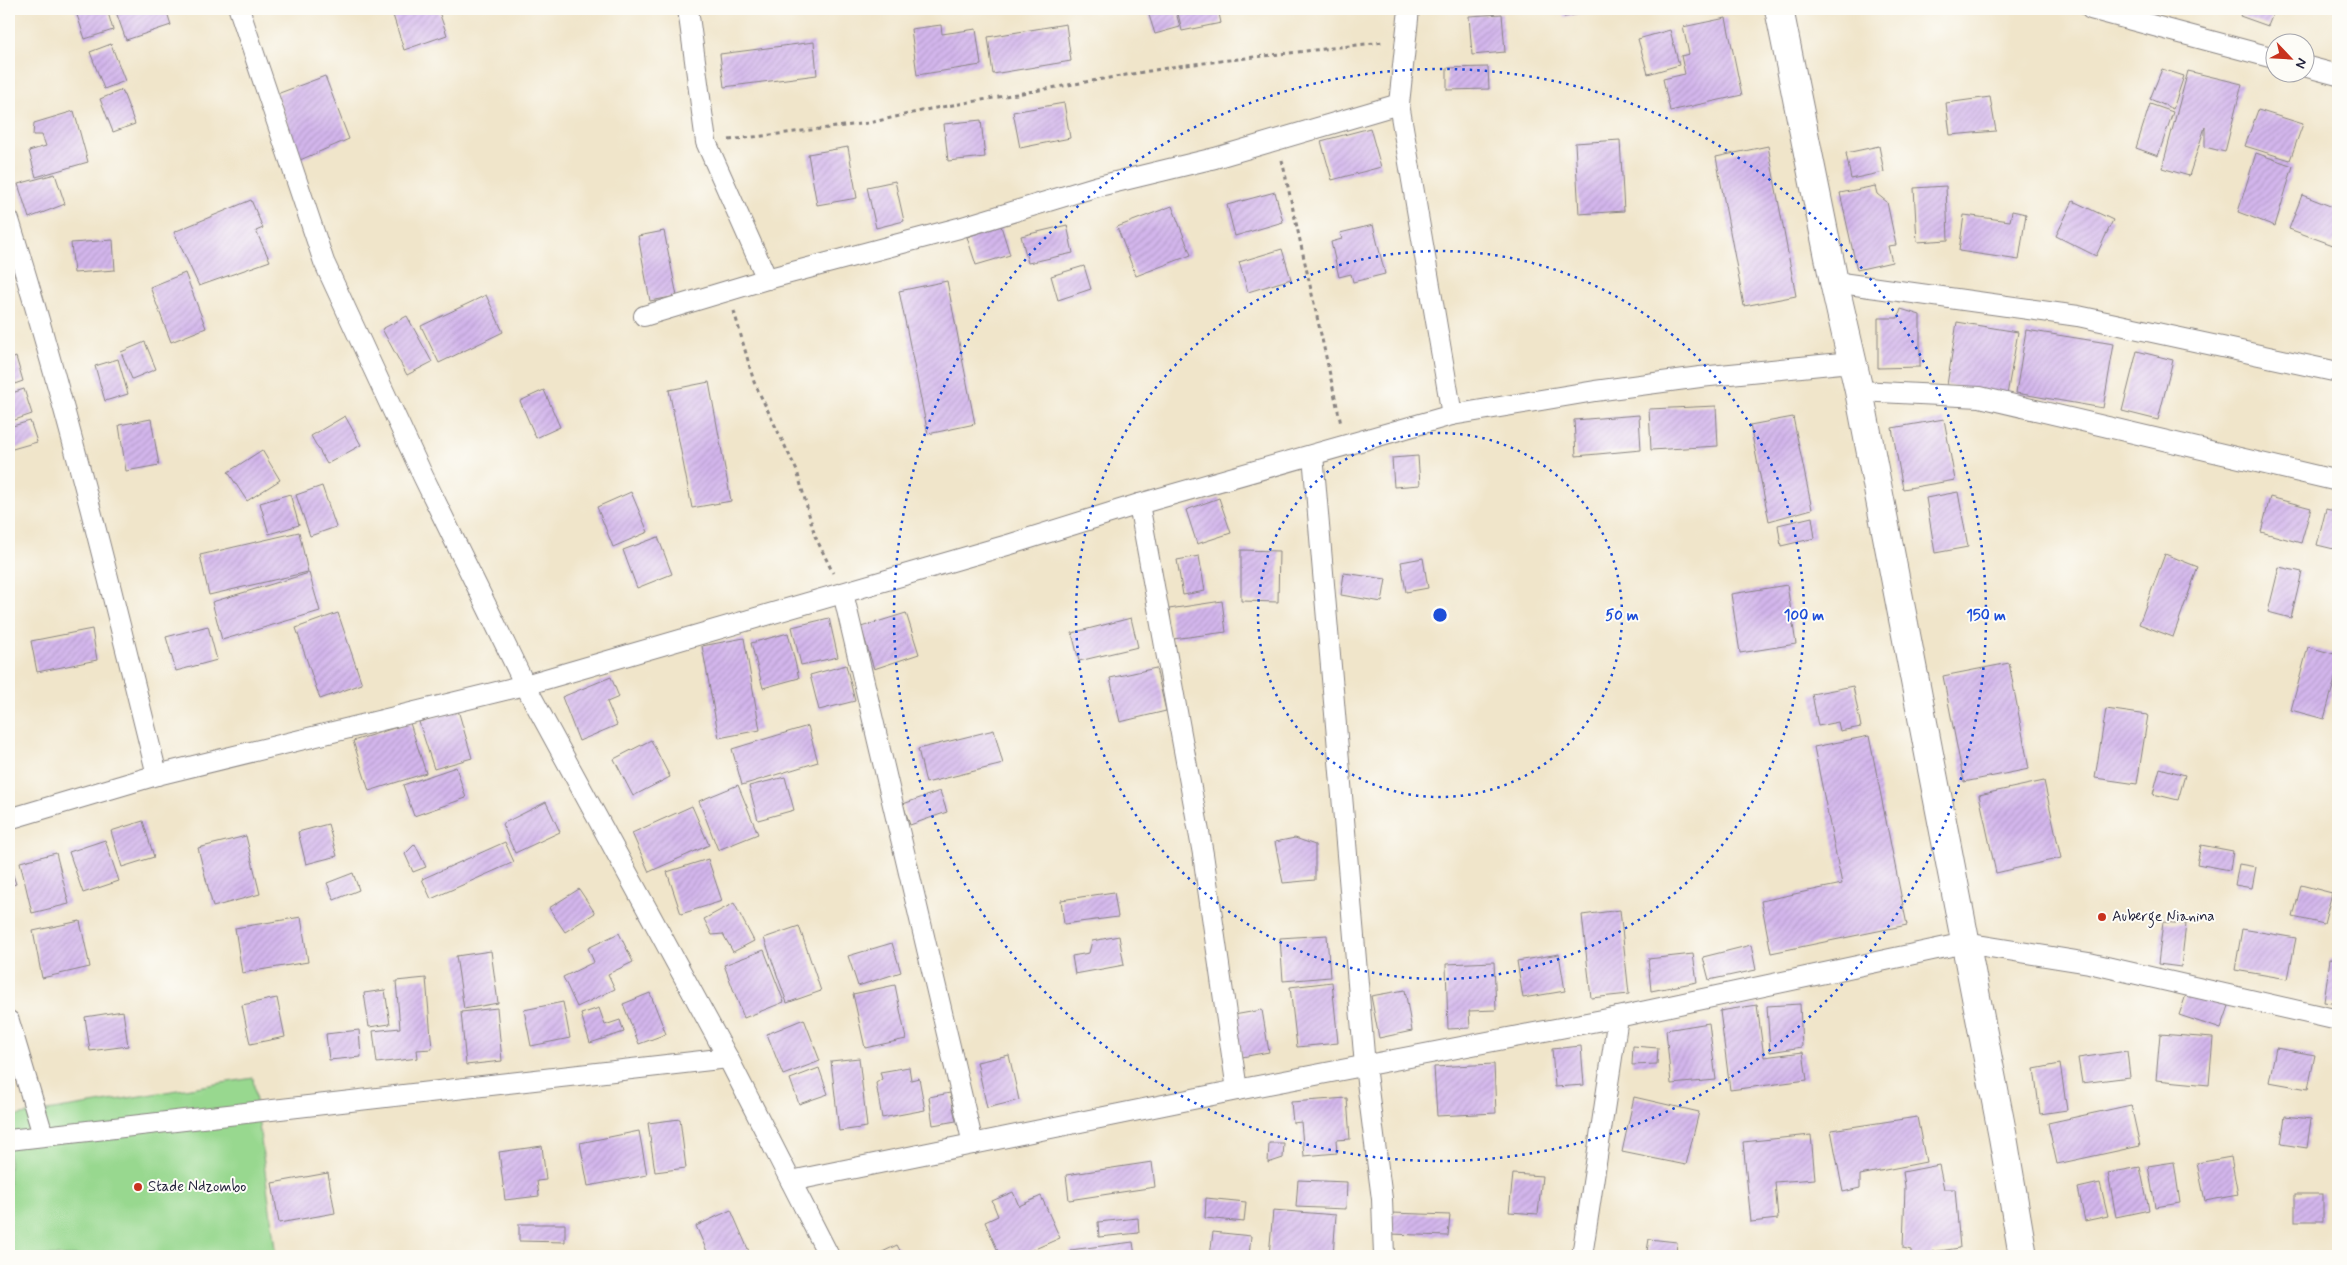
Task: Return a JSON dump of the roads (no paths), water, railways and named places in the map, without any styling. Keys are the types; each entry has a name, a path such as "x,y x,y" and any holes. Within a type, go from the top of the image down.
{"highway":[{"path":"1779,9 1834,282 1859,391 2002,1137 2023,1256"}],"street":[{"path":"239,9 324,262 423,476 525,685 728,1058 829,1256"},
{"path":"688,9 706,142 767,279"},
{"path":"1409,9 1404,40 1399,104 1452,416"},
{"path":"2091,9 2264,55"},
{"path":"2314,69 2338,75"},
{"path":"644,316 767,279 959,228 1095,187 1278,139 1399,104"},
{"path":"9,220 44,333 80,462 157,774"},
{"path":"1834,282 2078,316 2338,372"},
{"path":"9,819 157,774 525,685 843,593 1139,504 1452,416 1594,391 1700,377 1851,362"},
{"path":"1859,391 1980,397 2338,481"},
{"path":"1313,456 1365,1066 1382,1199 1384,1256"},
{"path":"1139,504 1203,854 1237,1090"},
{"path":"843,593 973,1144"},
{"path":"791,1181 1237,1090 1618,1017 1965,943 2089,964 2338,1020"},
{"path":"1582,1256 1618,1017"},
{"path":"9,1021 44,1135"},
{"path":"9,1140 219,1118 728,1058"}],"place":[{"name":"Auberge Nianina","path":"2102,917"},
{"name":"Stade Ndzombo","path":"138,1187"}]}
